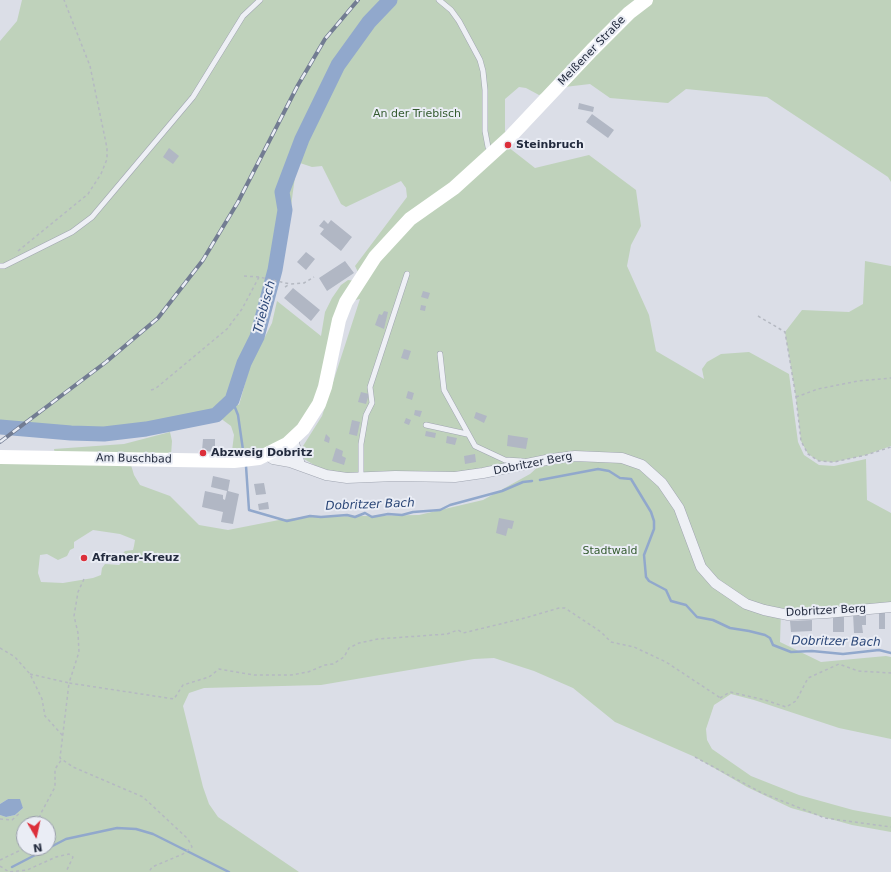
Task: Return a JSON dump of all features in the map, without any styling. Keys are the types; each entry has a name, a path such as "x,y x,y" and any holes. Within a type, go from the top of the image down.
{"main road":[{"name":"Meißener Straße","path":"268,455 293,439 311,419 319,404 325,387 339,320 346,302 375,257 410,219 454,188 493,153 629,13 646,0"},
{"name":"Am Buschbad","path":"0,458 234,460 268,455"}],"street":[{"path":"293,439 300,465"},
{"name":"Dobritzer Berg","path":"268,455 273,459 300,465 326,475 348,478 462,476 569,456 591,455 622,458 642,465 662,483 674,499 683,517 701,567 716,583 751,606 779,614 797,615 891,607"}],"lane":[{"path":"2,266 72,232 92,217 193,97 243,16 260,0"},
{"path":"439,0 451,10 459,21 480,60 485,90 487,141 493,153"},
{"path":"361,478 361,444 366,415 372,403 370,387 408,274"},
{"path":"440,354 444,390 475,446 505,460 533,462"},
{"path":"426,425 467,434"}],"path":[{"path":"2,266 25,244 58,220 88,194 101,174 107,159 107,148 90,66 64,0"},
{"path":"244,276 260,277 290,284 304,283 314,277"},
{"path":"151,390 155,389 226,329 242,309 260,277"},
{"path":"285,287 290,284"},
{"path":"758,316 785,332 796,397 801,441 808,454 819,461 834,462 866,456 891,446"},
{"path":"796,397 818,389 858,381 891,378"},
{"path":"84,579 78,592 74,616 78,633 79,652 69,683 60,758 73,767 143,797 188,839 192,847 183,854 152,867 148,872"},
{"path":"30,674 69,683 174,699 183,685 209,678 219,669 254,675 291,675 308,672 325,665 333,664 344,657 349,648 359,643 378,639 446,634 458,630 463,633 560,608 565,608 601,632 612,642 634,647 666,662 721,699 730,692 765,700 786,707 796,702 808,678 839,664 858,671 891,673"},
{"path":"0,648 15,657 30,674 42,699 46,716 62,736"},
{"path":"695,757 762,793 825,818 891,828"},
{"path":"40,816 55,787 55,769 62,759"},
{"path":"0,819 12,820 21,812"},
{"path":"0,860 16,852"},
{"path":"0,866 9,872 27,870 56,857 69,854 72,857 66,872"}],"green space":[{"path":"22,0 891,0 891,182 888,177 767,97 686,89 668,103 610,98 590,84 556,88 539,95 526,88 519,87 505,99 505,131 509,138 503,143 535,168 589,155 636,190 641,226 631,245 627,266 649,315 656,351 704,379 702,369 707,362 721,354 749,352 789,374 798,442 804,455 819,465 834,466 866,459 867,500 891,513 891,604 797,612 781,611 780,642 821,662 886,656 891,657 891,739 839,728 731,694 714,705 706,729 707,740 712,749 751,776 799,795 853,810 891,817 891,832 852,825 791,808 747,787 695,757 615,722 573,688 534,671 494,658 474,659 321,685 204,688 189,693 183,706 203,787 209,804 218,817 299,872 0,872 0,815 6,817 15,815 23,808 19,799 8,799 0,804 0,463 131,465 134,475 140,485 170,496 199,525 228,530 279,520 305,517 419,515 483,500 530,474 550,456 483,469 457,472 344,473 321,469 304,459 303,446 322,416 360,299 346,302 361,278 355,266 407,197 406,188 401,181 346,207 341,204 322,166 312,167 297,162 291,206 285,210 275,270 257,337 244,363 232,401 239,405 250,366 272,323 277,301 321,336 325,312 332,298 341,285 348,280 356,281 343,302 331,335 320,389 308,415 287,438 264,451 232,451 234,435 231,426 216,415 146,429 104,434 71,433 0,427 0,41 17,21","holes":["93,530 120,534 135,540 133,550 125,551 121,556 122,562 119,565 105,564 102,568 101,575 93,578 63,583 41,582 38,573 40,555 47,554 58,560 67,556 70,550 74,548 74,542"]},
{"path":"865,261 891,266 891,446 866,455 834,462 819,461 808,454 801,441 796,397 785,332 802,310 849,312 863,304"},
{"path":"170,432 172,441 171,455 55,455 54,449 124,444"}],"water":[{"path":"8,799 20,799 23,808 15,815 6,817 0,815 0,804"}],"building":[{"path":"579,103 594,107 593,112 578,109"},
{"path":"592,114 614,130 608,138 586,122"},
{"path":"169,148 179,156 173,164 163,157"},
{"path":"324,220 328,224 331,220 352,237 341,251 320,234 324,229 319,226"},
{"path":"306,252 315,259 306,270 297,262"},
{"path":"345,261 354,273 327,291 319,278"},
{"path":"293,288 320,310 311,321 284,298"},
{"path":"423,291 430,293 428,299 421,297"},
{"path":"421,305 426,306 425,311 420,310"},
{"path":"384,311 388,312 384,329 375,325 379,314 382,315"},
{"path":"404,349 411,351 408,360 401,358"},
{"path":"408,391 414,393 412,400 406,398"},
{"path":"361,392 369,394 366,404 358,402"},
{"path":"415,410 422,411 420,417 414,415"},
{"path":"476,412 487,416 484,423 474,418"},
{"path":"406,418 411,420 409,425 404,423"},
{"path":"352,420 360,422 357,436 349,434"},
{"path":"426,431 436,433 435,438 425,436"},
{"path":"326,434 330,438 329,443 324,441"},
{"path":"508,435 528,438 526,449 507,446"},
{"path":"447,436 457,438 455,445 446,443"},
{"path":"203,439 215,439 215,452 202,451"},
{"path":"336,448 343,451 342,456 346,458 344,465 332,461"},
{"path":"475,454 476,462 465,464 464,456"},
{"path":"213,476 230,480 228,491 239,494 233,524 221,522 223,512 202,507 205,491 223,495 223,499 225,500 227,491 211,487"},
{"path":"264,483 266,494 256,495 254,484"},
{"path":"268,502 269,509 259,510 258,504"},
{"path":"499,518 514,521 512,529 508,528 506,536 496,533"},
{"path":"853,613 866,613 866,625 862,625 863,633 854,633"},
{"path":"879,613 885,613 885,629 879,629"},
{"path":"833,616 844,616 844,632 833,632"},
{"path":"812,620 812,631 791,632 790,621"},
{"path":"806,636 810,638 807,644 803,642"}],"waterway":[{"name":"Triebisch","path":"0,427 71,433 104,434 146,429 216,415 232,400 244,363 257,337 275,270 285,210 282,192 302,139 338,65 369,22 390,0"},
{"name":"Dobritzer Bach","path":"232,400 238,415 243,450"},
{"name":"Dobritzer Bach","path":"246,466 249,510 287,521 310,516 321,517 347,515 355,517 365,513 372,517 388,514 402,515 413,512 440,510 450,505 502,491 523,482 532,481"},
{"name":"Dobritzer Bach","path":"540,480 598,469 609,471 620,478 631,479 651,512 654,521 654,529 644,555 646,577 649,581 666,590 671,601 686,605 697,617 713,620 730,628 765,635 770,638 773,645 791,652 812,651 843,654 879,650 891,653"},
{"path":"12,867 66,839 117,828 136,829 153,834 229,872"}],"railway":[{"path":"0,442 106,362 158,318 203,260 238,202 298,85 325,39 358,0"}],"place":[{"name":"Steinbruch","path":"508,145"},
{"name":"Abzweig Dobritz","path":"203,453"},
{"name":"Afraner-Kreuz","path":"84,558"}],"park label":[{"name":"An der Triebisch","path":"417,114"},
{"name":"Stadtwald","path":"610,551"}]}
